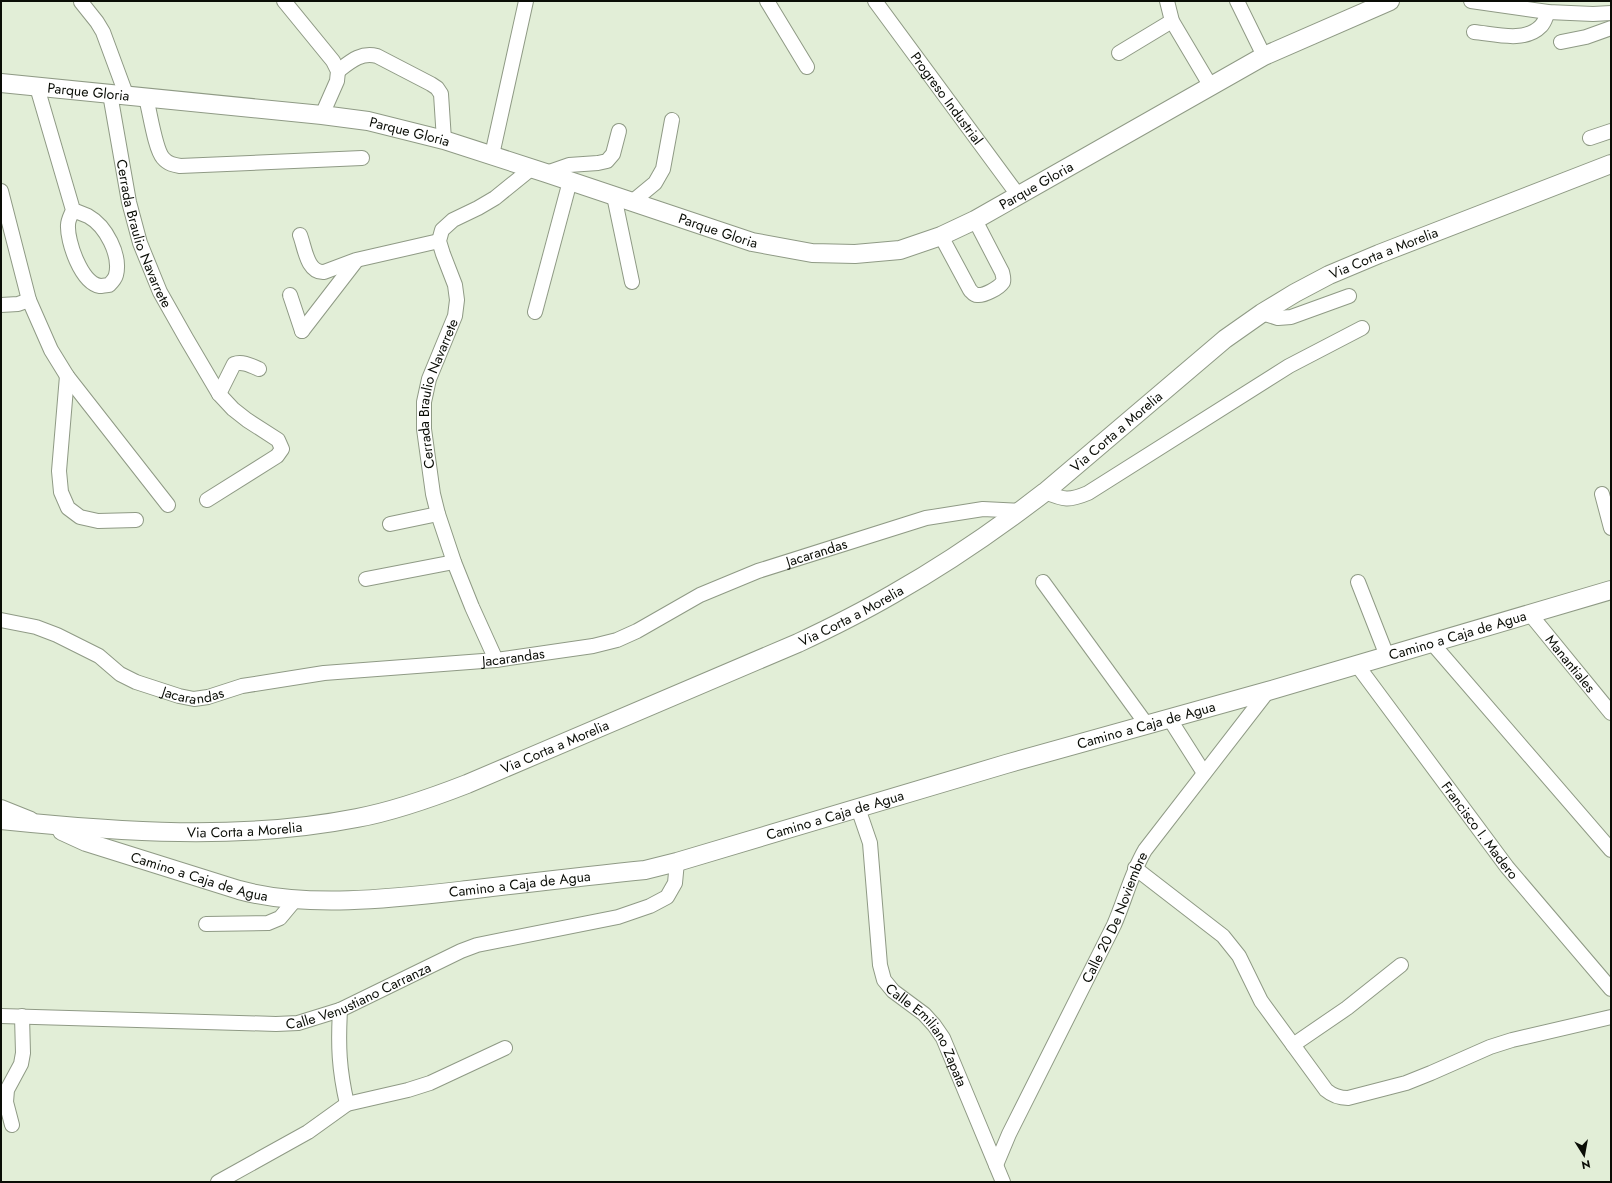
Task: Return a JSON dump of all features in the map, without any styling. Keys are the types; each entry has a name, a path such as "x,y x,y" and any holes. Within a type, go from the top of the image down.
{"main road":[{"name":"Parque Gloria","path":"1,83 322,115 368,122 444,140 492,155 752,242 812,252 855,254 900,250 941,236 975,220 1210,85 1264,56 1390,1"},
{"name":"Via Corta a Morelia","path":"1,820 92,829 180,833 241,831 303,826 357,818 412,805 466,784 798,643 846,620 900,590 960,553 1021,511 1225,339 1262,313 1295,293 1329,275 1386,252 1609,169"},
{"name":"Camino a Caja de Agua","path":"48,825 86,842 239,890 294,900 341,900 419,895 645,870 677,862 1169,718 1268,691 1611,590"}],"street":[{"path":"284,1 333,61 338,71 338,80 322,115"},
{"path":"492,155 526,1"},
{"path":"767,1 807,66"},
{"name":"Progreso Industrial","path":"875,1 1018,195"},
{"path":"1168,1 1172,21 1210,85"},
{"path":"1237,1 1264,56"},
{"path":"1471,1 1548,12 1593,14 1611,13"},
{"name":"Cerrada Braulio Navarrete","path":"81,2 103,32 118,95 130,202 140,243 160,292 220,394 233,409 278,440 282,448 277,456 207,500"},
{"path":"1474,32 1519,36 1531,33 1542,25 1548,12"},
{"path":"1119,53 1172,21"},
{"path":"1561,42 1586,37 1611,28"},
{"path":"338,71 355,58 370,54 377,56 431,84 437,88 441,94 444,140"},
{"path":"37,87 73,210 68,224 69,240 75,260 87,278 99,286 109,285 116,276 117,263 111,243 101,227 89,216 73,210"},
{"path":"146,98 159,150 163,158 171,164 180,166 362,158"},
{"path":"632,202 655,183 663,169 672,120"},
{"path":"1590,138 1611,131"},
{"path":"300,235 310,266 318,273 356,260 439,241 442,230 452,220 478,208 539,170 607,161 613,154 619,132"},
{"path":"535,312 570,181"},
{"path":"1,191 30,300 51,350 67,376 168,505"},
{"path":"614,196 632,282"},
{"path":"941,236 970,290 973,294 984,294 1002,283 1004,278 975,220"},
{"name":"Cerrada Braulio Navarrete","path":"439,241 455,285 457,300 455,316 429,379 424,402 424,429 433,494 438,514 454,562 496,660"},
{"path":"290,295 302,331 356,260"},
{"path":"1262,313 1278,318 1291,317 1349,296"},
{"path":"1,305 18,304 30,300"},
{"path":"1045,492 1060,498 1074,499 1088,493 1289,366 1362,328"},
{"path":"220,394 234,364 239,362 259,368"},
{"path":"67,376 59,471 61,492 68,508 80,517 98,521 136,520"},
{"path":"1602,494 1611,528"},
{"name":"Jacarandas","path":"1,620 36,627 57,635 99,656 120,674 136,682 179,696 194,698 208,697 242,686 324,673 496,660 593,646 617,640 637,631 700,595 728,582 758,571 926,518 983,509 1021,511"},
{"path":"390,524 438,514"},
{"path":"366,579 454,562"},
{"path":"1043,582 1147,725"},
{"path":"1358,582 1387,656"},
{"name":"Manantiales","path":"1530,614 1611,713"},
{"path":"1432,643 1611,850"},
{"name":"Francisco I. Madero","path":"1357,665 1507,867 1611,988"},
{"name":"Calle 20 De Noviembre","path":"996,1165 1114,925 1123,905 1135,868 1144,850 1268,691"},
{"path":"1169,718 1204,772"},
{"path":"1,807 48,825"},
{"name":"Calle Emiliano Zapata","path":"858,808 870,844 880,965 884,980 893,991 924,1014 943,1038 1003,1182"},
{"name":"Calle Venustiano Carranza","path":"1,1016 276,1024 298,1023 340,1010 461,951 477,945 618,917 650,906 667,897 675,883 677,862"},
{"path":"1135,868 1223,936 1239,956 1261,1001 1326,1090 1332,1096 1348,1098 1406,1083 1431,1074 1490,1047 1512,1040 1611,1017"},
{"path":"206,924 268,923 280,918 294,900"},
{"path":"1293,1045 1347,1008 1401,965"},
{"path":"340,1010 338,1043 340,1076 347,1104"},
{"path":"12,1125 6,1102 7,1090 21,1064 23,1052 22,1016"},
{"path":"218,1182 308,1132 347,1104 408,1090 430,1083 505,1048"}]}
